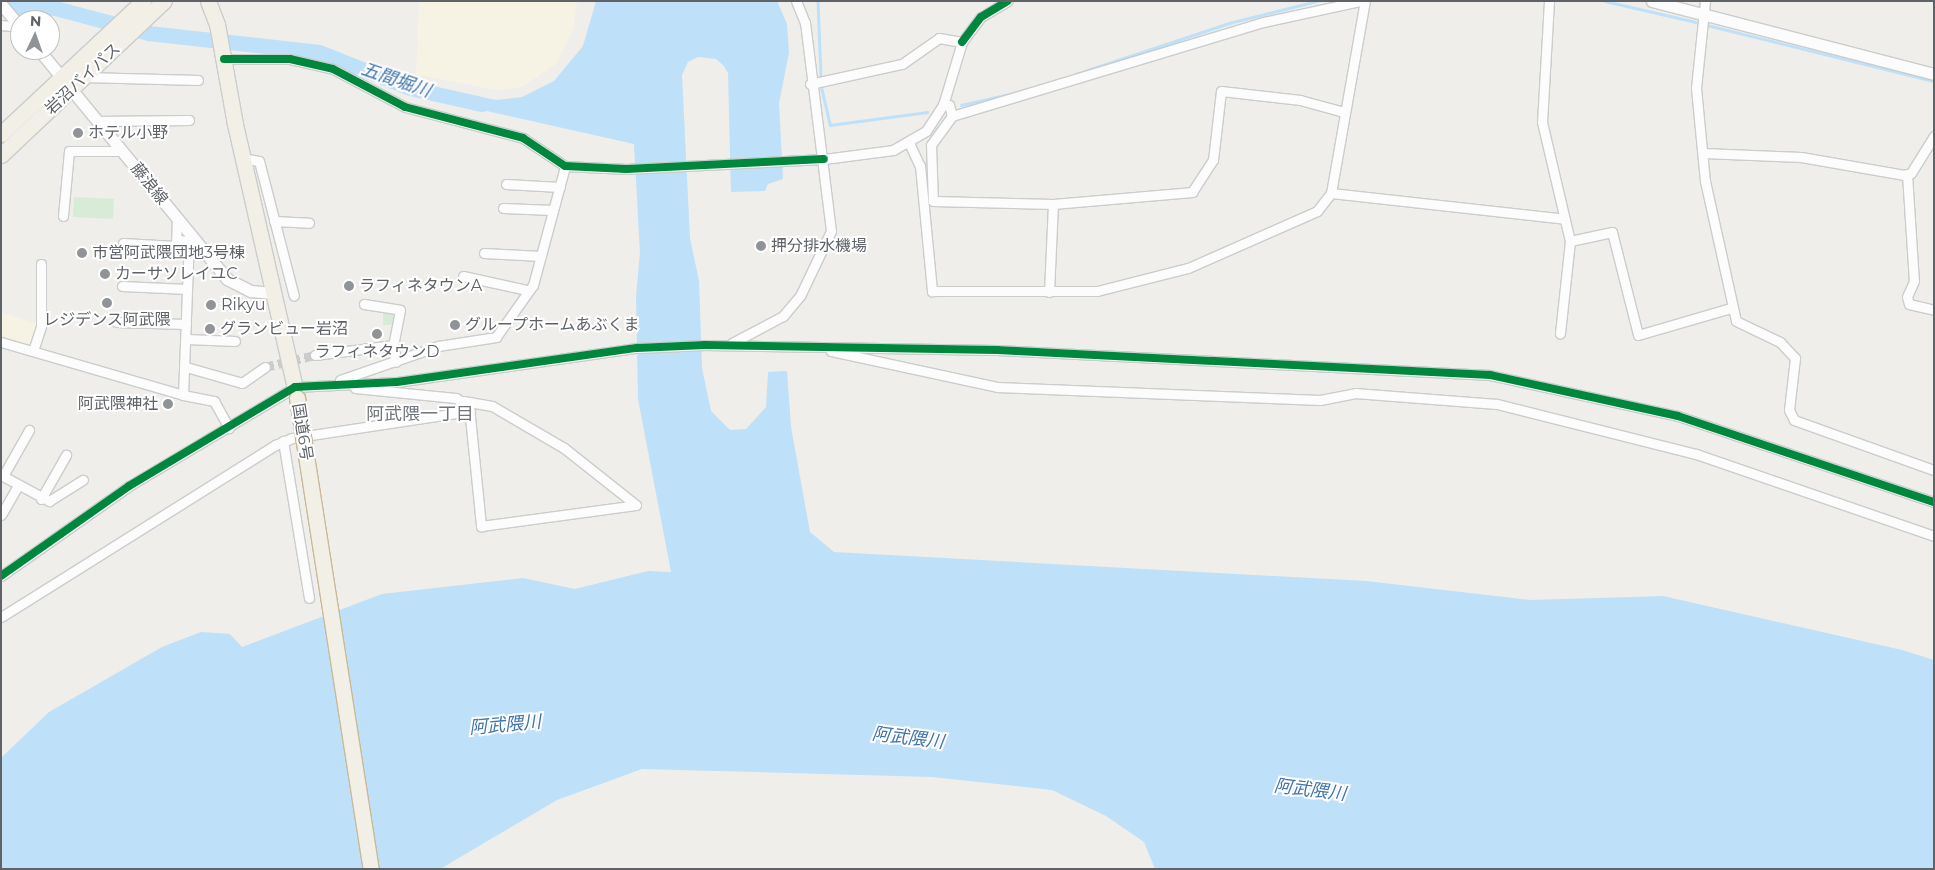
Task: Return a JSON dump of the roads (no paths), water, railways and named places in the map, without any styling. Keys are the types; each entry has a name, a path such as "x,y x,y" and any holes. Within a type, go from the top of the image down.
{"highway":[{"name":"岩沼バイパス","path":"1,155 143,1"},
{"name":"岩沼バイパス","path":"1,134 67,84 84,77 164,1"},
{"name":"国道6号","path":"211,2 223,54 242,158 296,392 371,869"}],"street":[{"path":"728,345 783,316 816,268 831,231 810,84 805,23 796,1"},
{"path":"223,54 290,59 333,69 405,107 523,138 565,166 626,169 820,159 874,154 910,145 926,131 943,105 962,42 981,17 1008,1"},
{"path":"1344,112 1300,100 1222,91 1214,160 1192,192 1053,204 933,201 931,145 952,116 1264,22 1360,1"},
{"path":"910,145 920,166 932,290 1097,291 1188,268 1317,211 1331,193 1365,1"},
{"path":"1549,1 1542,122 1570,241 1560,334"},
{"path":"1652,1 1934,74"},
{"path":"1705,1 1702,14 1696,88 1703,153 1731,308 1736,321 1780,342 1795,358 1789,410 1794,420 1934,470"},
{"path":"1,4 10,15"},
{"path":"810,84 902,64 939,38 962,42"},
{"name":"藤浪線","path":"47,60 227,279 251,292 274,293"},
{"path":"84,77 198,80"},
{"path":"943,105 949,105 952,116"},
{"path":"97,121 189,120"},
{"path":"1934,136 1907,174 1914,280 1907,297 1909,304 1934,310"},
{"path":"63,216 69,151 122,151"},
{"path":"1703,153 1801,157 1907,174"},
{"path":"242,158 259,161 294,296"},
{"path":"1,576 129,486 296,392 396,362 438,346 496,336 527,290 533,285 565,166"},
{"path":"506,184 560,187"},
{"path":"1331,193 1565,218"},
{"path":"1049,292 1053,204"},
{"path":"503,208 554,210"},
{"path":"123,243 176,246 177,219"},
{"path":"274,221 309,223"},
{"path":"1570,241 1612,232 1638,335 1731,308"},
{"path":"176,239 189,242 184,395"},
{"path":"484,253 541,256"},
{"path":"33,351 41,326 41,264"},
{"path":"463,276 527,290"},
{"path":"122,286 187,288"},
{"path":"364,304 400,310 393,345 396,362"},
{"path":"116,322 186,324"},
{"path":"186,339 235,340"},
{"path":"314,355 393,345"},
{"path":"322,385 397,382 638,348 705,345 806,345 1220,359 1490,375 1678,416 1934,502"},
{"path":"806,345 997,387 1320,400 1374,393 1497,404 1696,454 1934,536"},
{"path":"3,346 33,351 184,395 214,401 229,428"},
{"path":"186,367 242,383 265,367"},
{"path":"322,385 463,401 492,406 564,448 636,505 481,526 470,411 463,401"},
{"path":"1,617 283,441 470,411"},
{"path":"29,430 2,476 41,499 49,501 83,480"},
{"path":"283,441 309,598"},
{"path":"41,499 66,456"},
{"path":"1,514 18,485"}],"water":[{"name":"阿武隈川","path":"596,1 777,1 787,24 789,53 779,103 783,179 768,184 765,191 731,192 728,73 723,65 716,59 698,57 688,62 682,75 690,238 699,281 702,368 711,411 730,430 746,429 766,407 768,372 787,371 791,427 810,532 834,552 1366,581 1530,600 1663,596 1902,650 1934,660 1934,869 1155,869 1144,842 1106,816 1052,790 932,777 642,769 557,800 440,869 1,869 1,758 49,712 162,647 201,632 230,634 242,647 382,594 523,578 575,589 648,571 671,572 638,399 636,296 640,253 634,144 460,105 463,94 497,100 522,97 554,81 583,46"}],"waterway":[{"path":"818,1 821,76"},
{"path":"1076,74 1229,23 1317,1"},
{"path":"1605,1 1696,22"},
{"name":"五間堀川","path":"1,6 55,8 148,33 319,52 410,88 481,104"},
{"path":"1707,25 1934,81"},
{"path":"822,89 830,125 927,112"},
{"path":"961,105 1014,93"}],"tunnel":[{"path":"265,367 315,355"}],"place":[{"name":"ホテル小野","path":"78,133"},
{"name":"押分排水機場","path":"761,246"},
{"name":"市営阿武隈団地3号棟","path":"82,253"},
{"name":"カーサソレイユC","path":"105,274"},
{"name":"ラフィネタウンA","path":"349,286"},
{"name":"レジデンス阿武隈","path":"107,303"},
{"name":"Rikyu","path":"211,305"},
{"name":"グループホームあぶくま","path":"455,325"},
{"name":"グランビュー岩沼","path":"210,329"},
{"name":"ラフィネタウンD","path":"377,334"},
{"name":"阿武隈神社","path":"168,404"}],"district":[{"name":"阿武隈一丁目","path":"420,414"}]}
